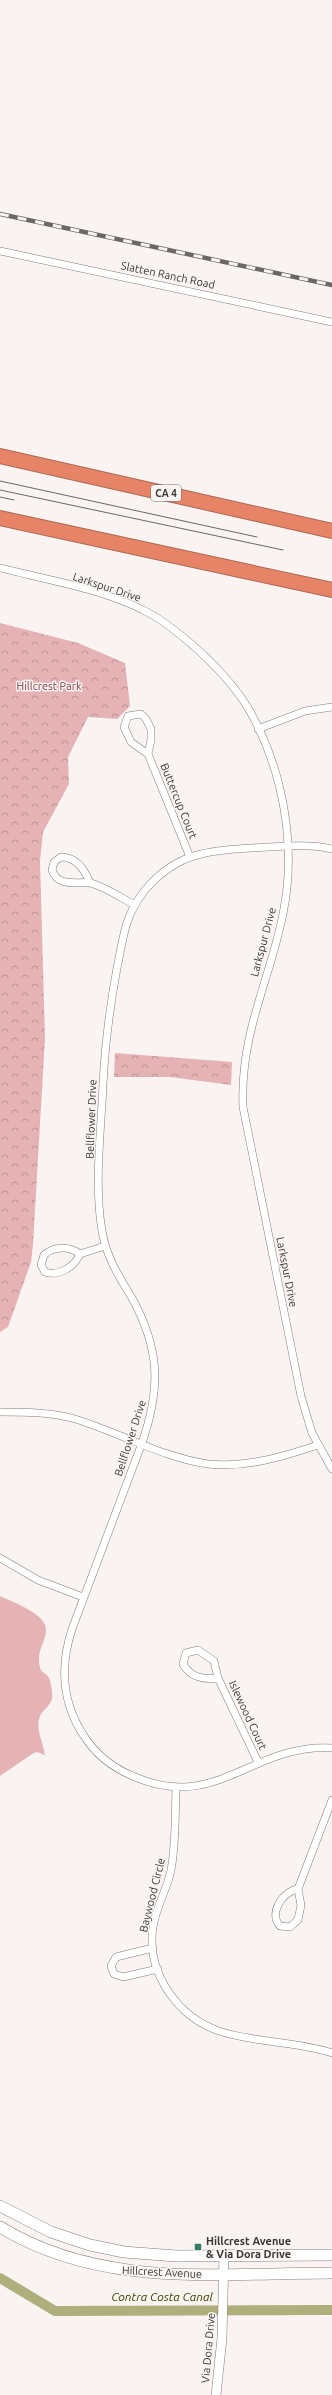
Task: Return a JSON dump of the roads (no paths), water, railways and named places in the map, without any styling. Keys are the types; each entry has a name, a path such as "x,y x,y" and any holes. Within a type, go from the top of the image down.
{"highway":[{"name":"CA 4","path":"0,456 332,531"},
{"path":"0,518 332,590"}],"main road":[{"name":"Hillcrest Avenue","path":"0,2206 51,2232 112,2250 137,2254 224,2256 332,2254"},
{"name":"Hillcrest Avenue","path":"0,2227 63,2255 110,2269 162,2274 332,2273"}],"street":[{"name":"Slatten Ranch Road","path":"0,251 332,322"},
{"name":"Larkspur Drive","path":"0,568 114,598 156,618 206,658 226,680 248,709 258,729 282,799 288,846 283,915 251,1023 245,1055 243,1102 301,1396 318,1445 332,1469"},
{"path":"258,729 305,711 332,707"},
{"name":"Buttercup Court","path":"148,754 152,735 149,724 140,714 128,716 124,727 131,742 148,754 190,857"},
{"name":"Bellflower Drive","path":"332,849 288,846 214,851 190,857 168,869 156,879 135,905 123,939 106,1040 99,1198 106,1246 112,1264 144,1320 154,1356 156,1388 151,1415 142,1443 67,1645 64,1674 66,1692 76,1723 97,1753 116,1767 144,1781 176,1788 221,1780 258,1762 295,1750 332,1748"},
{"path":"90,883 83,868 72,860 61,857 54,862 52,870 58,879 71,883 90,883 135,905"},
{"path":"80,1254 73,1265 54,1273 45,1272 41,1265 44,1255 58,1248 66,1248 80,1254 106,1246"},
{"path":"0,1412 39,1413 62,1416 188,1460 218,1465 261,1462 318,1445"},
{"path":"0,1558 38,1580 84,1597"},
{"name":"Islewood Court","path":"218,1678 203,1678 188,1671 183,1664 186,1653 198,1650 212,1658 218,1678 258,1762"},
{"name":"Baywood Circle","path":"176,1788 171,1870 156,1916 152,1948 158,1969 176,2003 195,2020 229,2034 296,2044 332,2053"},
{"path":"298,1889 286,1894 279,1904 276,1917 280,1926 290,1927 298,1920 301,1905 298,1889 332,1800"},
{"path":"152,1948 116,1957 111,1966 114,1974 120,1977 158,1969"},
{"name":"Via Dora Drive","path":"216,2395 223,2322 224,2256"}],"waterway":[{"name":"Contra Costa Canal","path":"0,2278 55,2311 332,2310"}],"tram line":[{"path":"0,481 257,537"},
{"path":"0,490 283,550"},
{"path":"0,497 14,500"}],"railway":[{"path":"0,214 332,285"}],"place":[{"name":"Hillcrest Avenue & Via Dora Drive","path":"198,2247"}],"park label":[{"name":"Hillcrest Park","path":"49,686"}]}
